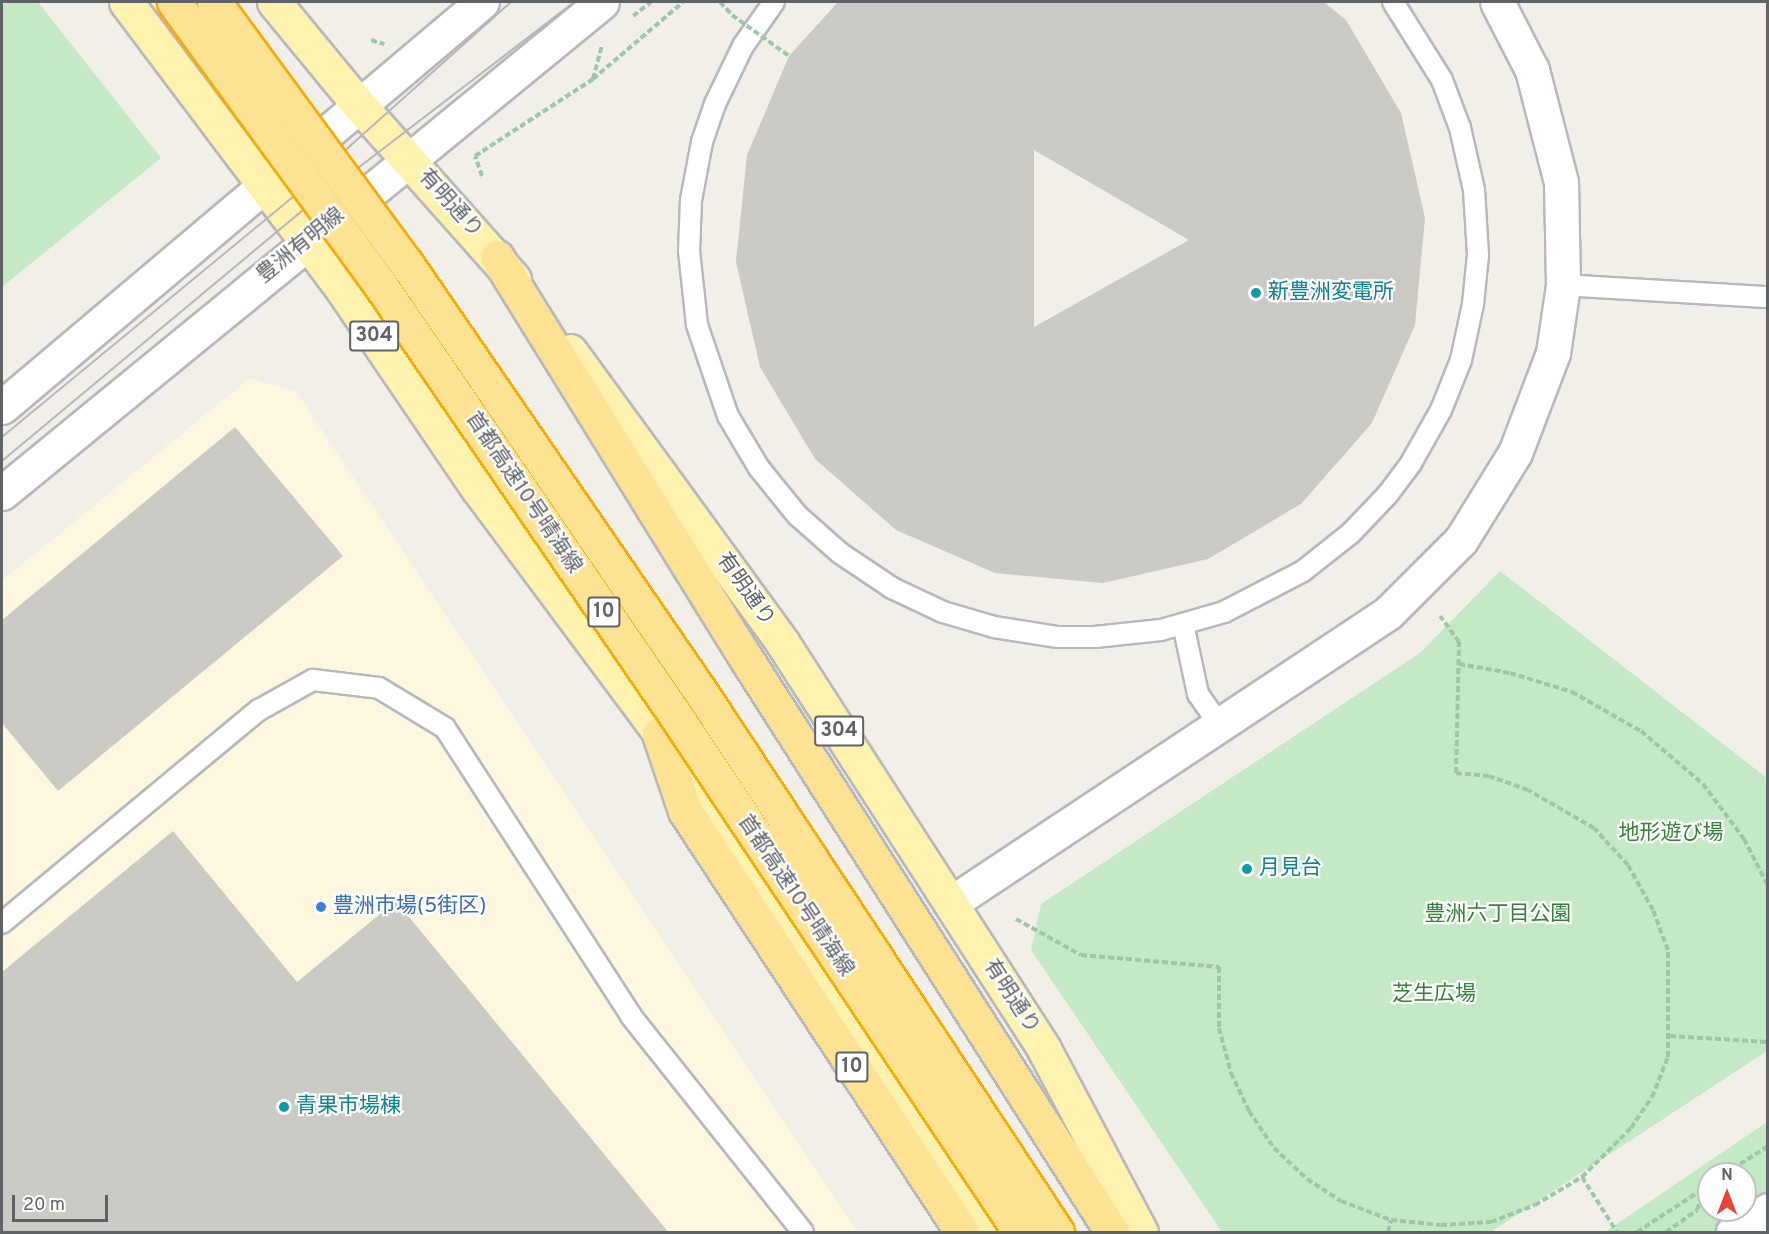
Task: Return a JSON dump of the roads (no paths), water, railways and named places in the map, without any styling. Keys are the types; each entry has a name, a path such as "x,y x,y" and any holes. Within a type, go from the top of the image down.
{"highway":[{"name":"首都高速10号晴海線","path":"174,2 386,293 674,714 1020,1233"},
{"name":"首都高速10号晴海線","path":"214,2 406,263 695,684 1057,1233"},
{"path":"497,257 747,660 1112,1233"},
{"name":"10","path":"659,734 685,811 962,1233"}],"main road":[{"name":"304","path":"126,2 306,241 478,489 706,795 996,1233"},
{"name":"有明通り","path":"274,2 359,105 497,257 639,442 782,642 1044,1048 1141,1233"},
{"path":"2,407 482,2"},
{"name":"豊洲有明線","path":"2,493 306,241 602,2"},
{"path":"951,903 1388,613 1461,540 1515,453 1553,353 1563,285 1561,182 1550,125 1532,70 1497,2"},
{"path":"1733,1233 1767,1210"}],"lane":[{"path":"774,2 743,45 715,104 696,170 689,224 693,299 703,349 728,416 759,468 797,515 840,554 892,588 943,612 994,627 1058,637 1125,635 1183,624 1224,612 1279,585 1351,533 1412,463 1441,410 1461,360 1477,272 1471,174 1460,128 1442,80 1393,2"},
{"path":"1563,285 1767,297"},
{"path":"1183,624 1198,694 1220,725"},
{"path":"2,923 259,710 313,680 379,688 445,728 631,1016 803,1233"}],"tram line":[{"path":"2,437 293,197 511,2"},
{"path":"2,461 306,208 574,2"}],"place":[{"name":"新豊洲変電所","path":"1256,293"},
{"name":"月見台","path":"1247,869"},
{"name":"豊洲市場(5街区)","path":"321,907"},
{"name":"青果市場棟","path":"284,1107"}],"park label":[{"name":"地形遊び場","path":"1671,834"},
{"name":"豊洲六丁目公園","path":"1498,915"},
{"name":"芝生広場","path":"1434,995"}]}
